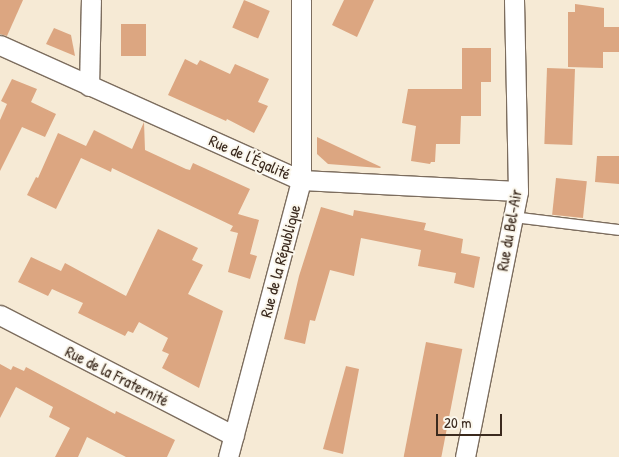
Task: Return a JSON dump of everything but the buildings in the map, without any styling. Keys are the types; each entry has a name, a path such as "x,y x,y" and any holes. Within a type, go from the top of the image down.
{"street":[{"path":"89,86 91,0"},
{"name":"Rue de la République","path":"228,457 301,180 301,0"},
{"name":"Rue du Bel-Air","path":"465,457 518,192 514,0"},
{"name":"Rue de l'Égalité","path":"0,45 301,180 518,192"},
{"name":"Rue de la Fraternité","path":"0,315 234,436"}],"lane":[{"path":"513,217 619,230"}]}
